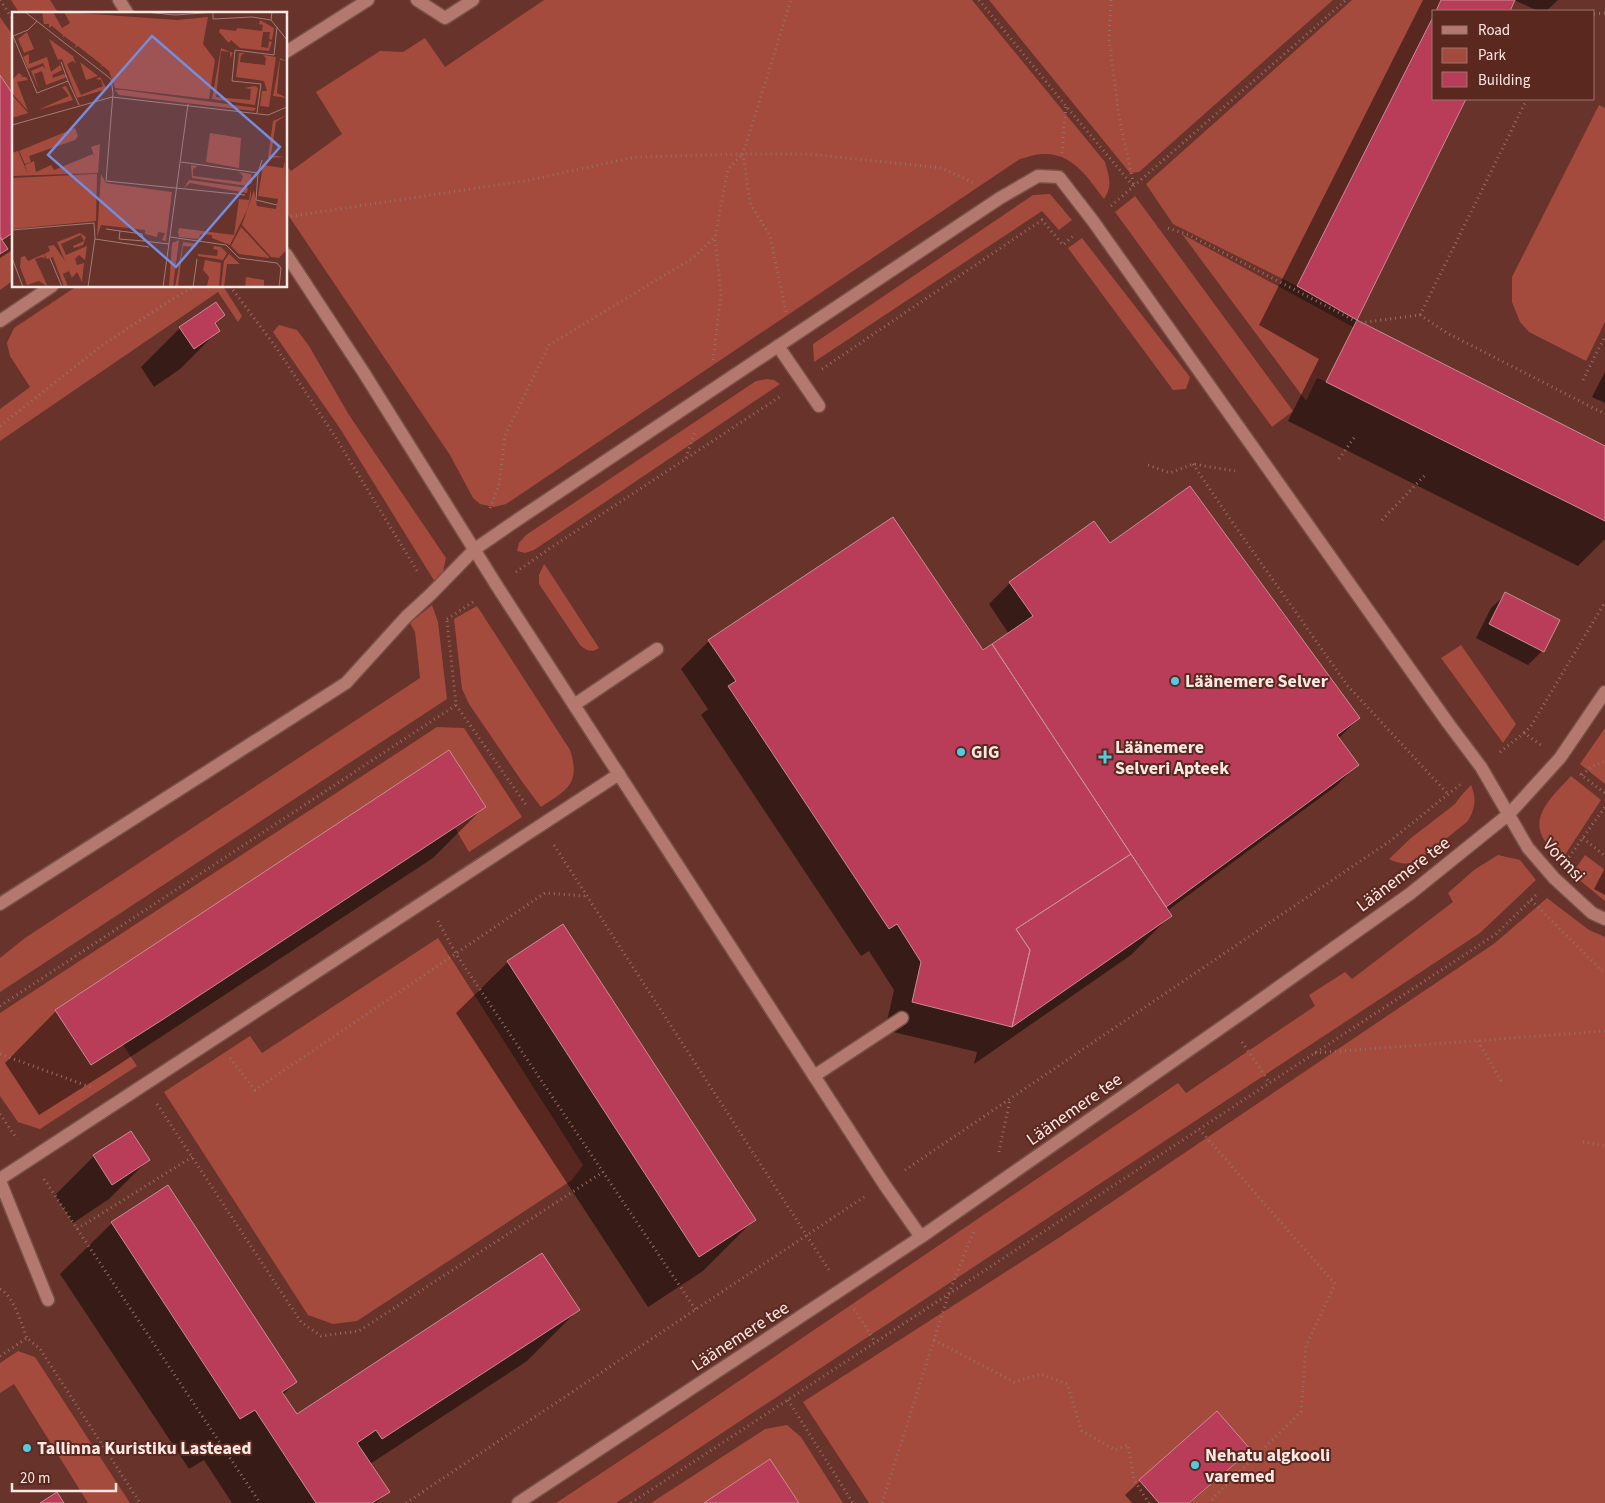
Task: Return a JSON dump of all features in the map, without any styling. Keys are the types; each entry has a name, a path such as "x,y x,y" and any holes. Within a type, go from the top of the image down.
{"street":[{"path":"119,0 127,12"},
{"path":"288,51 368,0"},
{"path":"416,0 445,18 473,0"},
{"path":"0,904 346,682 406,617 475,550 1000,198 1038,176 1059,177"},
{"name":"Vormsi","path":"1059,177 1098,229 1448,724 1481,767 1528,848 1554,878 1592,913 1605,919"},
{"path":"288,257 364,373 574,705 884,1184 921,1236"},
{"path":"0,321 49,288"},
{"path":"778,346 819,406"},
{"path":"574,705 658,649"},
{"name":"Läänemere tee","path":"518,1503 921,1236 1411,893 1509,814 1560,758 1605,692"},
{"path":"48,1300 0,1180 619,774"},
{"path":"814,1076 902,1018"}],"path":[{"path":"0,0 12,18"},
{"path":"791,0 743,154 750,203 770,236 792,336"},
{"path":"979,0 1134,187"},
{"path":"1111,0 1109,38 1119,117 1134,187"},
{"path":"1134,187 1346,0"},
{"path":"1420,315 1527,100"},
{"path":"1059,177 1066,106"},
{"path":"686,459 709,392 721,294 715,237 728,169 743,154"},
{"path":"288,216 530,180 635,157 743,154 809,154 942,168 969,180 1000,198"},
{"path":"1168,228 1189,235 1358,323 1420,315 1447,333 1605,414"},
{"path":"475,550 499,485 504,436 549,345 693,258 715,237"},
{"path":"0,426 100,346 192,288"},
{"path":"231,288 274,346 336,438 447,619 456,705 541,826 876,1342"},
{"path":"1583,380 1605,336"},
{"path":"1339,459 1356,435"},
{"path":"1193,464 1347,684 1448,794"},
{"path":"1148,466 1170,473 1193,464 1235,470"},
{"path":"1382,520 1427,473"},
{"path":"406,1503 884,1184 1390,841 1531,726 1605,602"},
{"path":"0,1006 456,705"},
{"path":"1524,733 1605,793"},
{"path":"1582,775 1592,766 1605,761"},
{"path":"630,1503 1496,934 1554,878 1605,807"},
{"path":"1583,838 1605,856"},
{"path":"214,1039 256,1090 545,893 587,896"},
{"path":"1530,900 1605,974"},
{"path":"426,901 456,954 696,1310"},
{"path":"1228,1022 1270,1082"},
{"path":"1314,1054 1605,1031"},
{"path":"1478,1041 1501,1081"},
{"path":"0,1054 123,1099"},
{"path":"144,1085 301,1322 321,1336 359,1331 603,1172"},
{"path":"0,1114 260,1503"},
{"path":"1199,1129 1335,1284 1306,1346 1301,1412 1210,1503"},
{"path":"1583,1142 1605,1146"},
{"path":"77,1229 192,1157"},
{"path":"0,1289 6,1292 27,1338 40,1349 140,1503"},
{"path":"882,1503 949,1293"},
{"path":"0,1356 27,1338"},
{"path":"934,1340 1014,1382 1041,1374 1067,1384 1082,1431 1115,1450 1128,1445 1134,1480 1148,1503"},
{"path":"788,1400 853,1503"}],"green space":[{"path":"11,0 50,0 58,12 19,12"},
{"path":"544,0 972,0 1105,162 1108,172 1109,189 1104,199 1086,175 1063,157 1043,154 1020,159 506,504 494,507 480,504 473,498 450,455 288,215 288,167 291,171 342,134 316,92 380,51 403,52 425,38 445,67"},
{"path":"989,0 1333,0 1139,172 1130,173"},
{"path":"1352,0 1441,0 1436,10 1432,10 1432,19 1297,286 1173,224 1146,184"},
{"path":"0,17 12,34 12,93 0,75"},
{"path":"1599,105 1605,108 1605,322 1586,361 1529,332 1520,322 1512,302 1512,277"},
{"path":"1050,194 1072,220 1059,230 1042,211 814,362 813,344 1033,195"},
{"path":"1135,196 1293,411 1272,427 1115,212"},
{"path":"12,233 12,281 0,290 0,254 8,249 2,240"},
{"path":"1182,234 1353,327 1326,382 1317,378 1306,401"},
{"path":"1082,238 1190,377 1186,389 1173,390 1068,248"},
{"path":"74,288 224,288 242,316 238,322 218,292 0,441 0,409 30,387 10,356 7,343 14,328"},
{"path":"279,325 297,330 309,346 349,415 446,558 443,572 435,582 341,430 273,332"},
{"path":"774,380 780,384 534,550 525,553 517,551 519,543 526,535 756,381"},
{"path":"544,564 599,648 589,651 580,645 539,584 539,575"},
{"path":"432,605 438,622 447,699 0,992 0,958 25,938 420,678 415,632 410,623"},
{"path":"477,606 570,750 574,771 573,778 565,790 541,807 469,704 462,689 454,619"},
{"path":"1461,645 1516,724 1503,743 1441,658"},
{"path":"437,727 464,728 522,817 469,852 455,828 486,807 449,751 55,1010 91,1065 123,1045 137,1066 40,1129 18,1122 0,1096 0,1013"},
{"path":"1605,728 1605,784 1580,764"},
{"path":"1571,776 1601,800 1561,861 1542,836 1540,819 1547,803"},
{"path":"1471,785 1474,804 1467,822 1418,861 1403,863 1389,859 1411,838 1455,804"},
{"path":"1498,855 1520,860 1536,880 1480,933 616,1503 556,1503 1178,1083 1186,1093 1315,1006 1309,995 1345,972 1352,979 1453,902 1448,893 1474,870"},
{"path":"1585,855 1605,870 1605,901 1572,874"},
{"path":"1547,898 1589,930 1605,937 1605,1503 869,1503 803,1402 1060,1237 1495,943"},
{"path":"438,938 583,1165 572,1180 357,1321 333,1324 308,1315 164,1092 250,1036 262,1053"},
{"path":"18,1351 35,1357 130,1503 88,1503 14,1384 0,1393 0,1363"},
{"path":"787,1425 801,1437 843,1503 799,1503 770,1459 704,1503 651,1503 765,1429"}],"building":[{"path":"1441,0 1515,0 1510,10 1436,10"},
{"path":"1432,19 1432,100 1466,100 1357,320 1297,286"},
{"path":"0,75 12,93 12,233 2,240 0,237"},
{"path":"0,237 8,249 0,254"},
{"path":"216,302 225,315 215,323 220,331 194,349 179,327"},
{"path":"1357,320 1605,446 1605,521 1326,382"},
{"name":"Läänemere Selver","path":"1190,486 1360,718 1337,735 1359,765 1166,907 992,644 1033,616 1009,582 1094,521 1110,543"},
{"path":"893,517 983,650 992,644 1131,854 1016,929 1030,950 1012,1027 912,1002 921,962 897,924 889,929 728,686 736,681 708,640"},
{"path":"1505,592 1560,620 1544,652 1489,624"},
{"path":"449,750 486,807 91,1065 55,1010"},
{"path":"1131,854 1172,916 1012,1027 1030,950 1016,929"},
{"path":"563,924 756,1220 699,1257 507,961"},
{"path":"131,1131 150,1160 112,1185 93,1155"},
{"path":"168,1185 297,1382 282,1392 297,1414 542,1253 580,1310 382,1439 376,1430 357,1443 390,1492 372,1503 316,1503 255,1410 240,1419 111,1222"},
{"name":"Nehatu algkooli varemed","path":"1217,1411 1251,1450 1189,1503 1159,1503 1139,1480"},
{"path":"770,1459 799,1503 704,1503"},
{"path":"57,1492 64,1503 40,1503"}],"place":[{"name":"Läänemere Selver","path":"1175,681"},
{"name":"GIG","path":"961,752"},
{"name":"Läänemere Selveri Apteek","path":"1105,757"},
{"name":"Tallinna Kuristiku Lasteaed","path":"27,1448"},
{"name":"Nehatu algkooli varemed","path":"1195,1465"}]}
